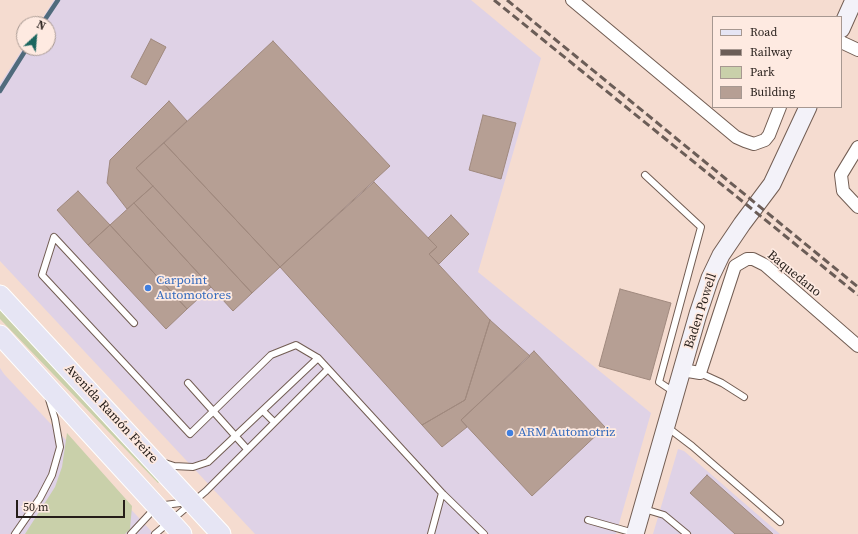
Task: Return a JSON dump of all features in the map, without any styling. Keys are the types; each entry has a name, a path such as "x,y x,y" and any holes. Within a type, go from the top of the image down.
{"main road":[{"path":"842,28 854,0"},
{"name":"Baden Powell","path":"635,534 675,393 710,278 722,255 742,224 772,184 808,108"},
{"name":"Avenida Ramón Freire","path":"0,295 221,534"},
{"path":"0,335 182,534"}],"street":[{"path":"572,0 745,142 754,144 765,140 769,135 780,108"},
{"path":"842,42 858,50"},
{"path":"858,147 841,175 843,191 858,207"},
{"name":"Baquedano","path":"700,373 735,266 747,259 753,259 765,265 858,346"},
{"path":"682,370 700,373"}],"lane":[{"path":"645,175 702,227 659,382 675,393"},
{"path":"134,323 54,237 42,275 190,434 271,355 296,345 318,358 442,493 484,534"},
{"path":"152,460 180,466 193,467 208,462 318,358"},
{"path":"155,534 191,502 206,491 328,369"},
{"path":"700,373 722,383 744,397"},
{"path":"16,534 40,498 52,475 60,447 55,419 44,383"},
{"path":"188,383 247,449"},
{"path":"263,411 274,422"},
{"path":"666,426 692,446 780,522"},
{"path":"431,534 442,493"},
{"path":"132,534 157,506 191,502"},
{"path":"643,508 664,514 687,534"},
{"path":"588,520 635,534"}],"shaded area":[{"path":"54,0 471,0 541,58 478,272 651,413 616,534 255,534 0,261 0,84 18,56 56,56 56,16 44,16"},
{"path":"0,368 4,374 154,534 0,534"},
{"path":"678,449 684,451 780,534 653,534"}],"green space":[{"path":"0,309 161,480 158,483 0,319"},
{"path":"67,433 132,506 130,529 125,534 25,534 55,487 62,467"}],"building":[{"path":"151,39 166,47 146,85 131,77"},
{"path":"273,41 390,166 280,267 164,143"},
{"path":"169,101 187,121 136,168 153,186 127,209 107,183 110,160"},
{"path":"483,115 516,123 501,179 469,170"},
{"path":"164,143 280,267 252,293 136,168"},
{"path":"374,182 437,247 429,254 490,320 465,400 422,425 280,267"},
{"path":"153,186 252,293 233,311 134,203"},
{"path":"78,191 110,225 88,245 57,210"},
{"path":"134,203 211,287 187,309 110,225"},
{"path":"451,215 469,234 439,264 429,254 437,247 428,238"},
{"path":"110,225 187,309 166,329 88,245"},
{"path":"620,289 671,303 650,380 599,366"},
{"path":"490,320 530,356 461,420 467,427 442,447 422,425 465,400"},
{"path":"534,351 605,427 532,496 461,420"},
{"path":"707,475 773,534 735,534 690,493"}],"waterway":[{"path":"47,16 58,0"},
{"path":"0,91 22,56"}],"railway":[{"path":"494,0 858,295"},
{"path":"507,0 858,287"}],"place":[{"name":"Carpoint Automotores","path":"148,288"},
{"name":"ARM Automotriz","path":"510,433"}]}
